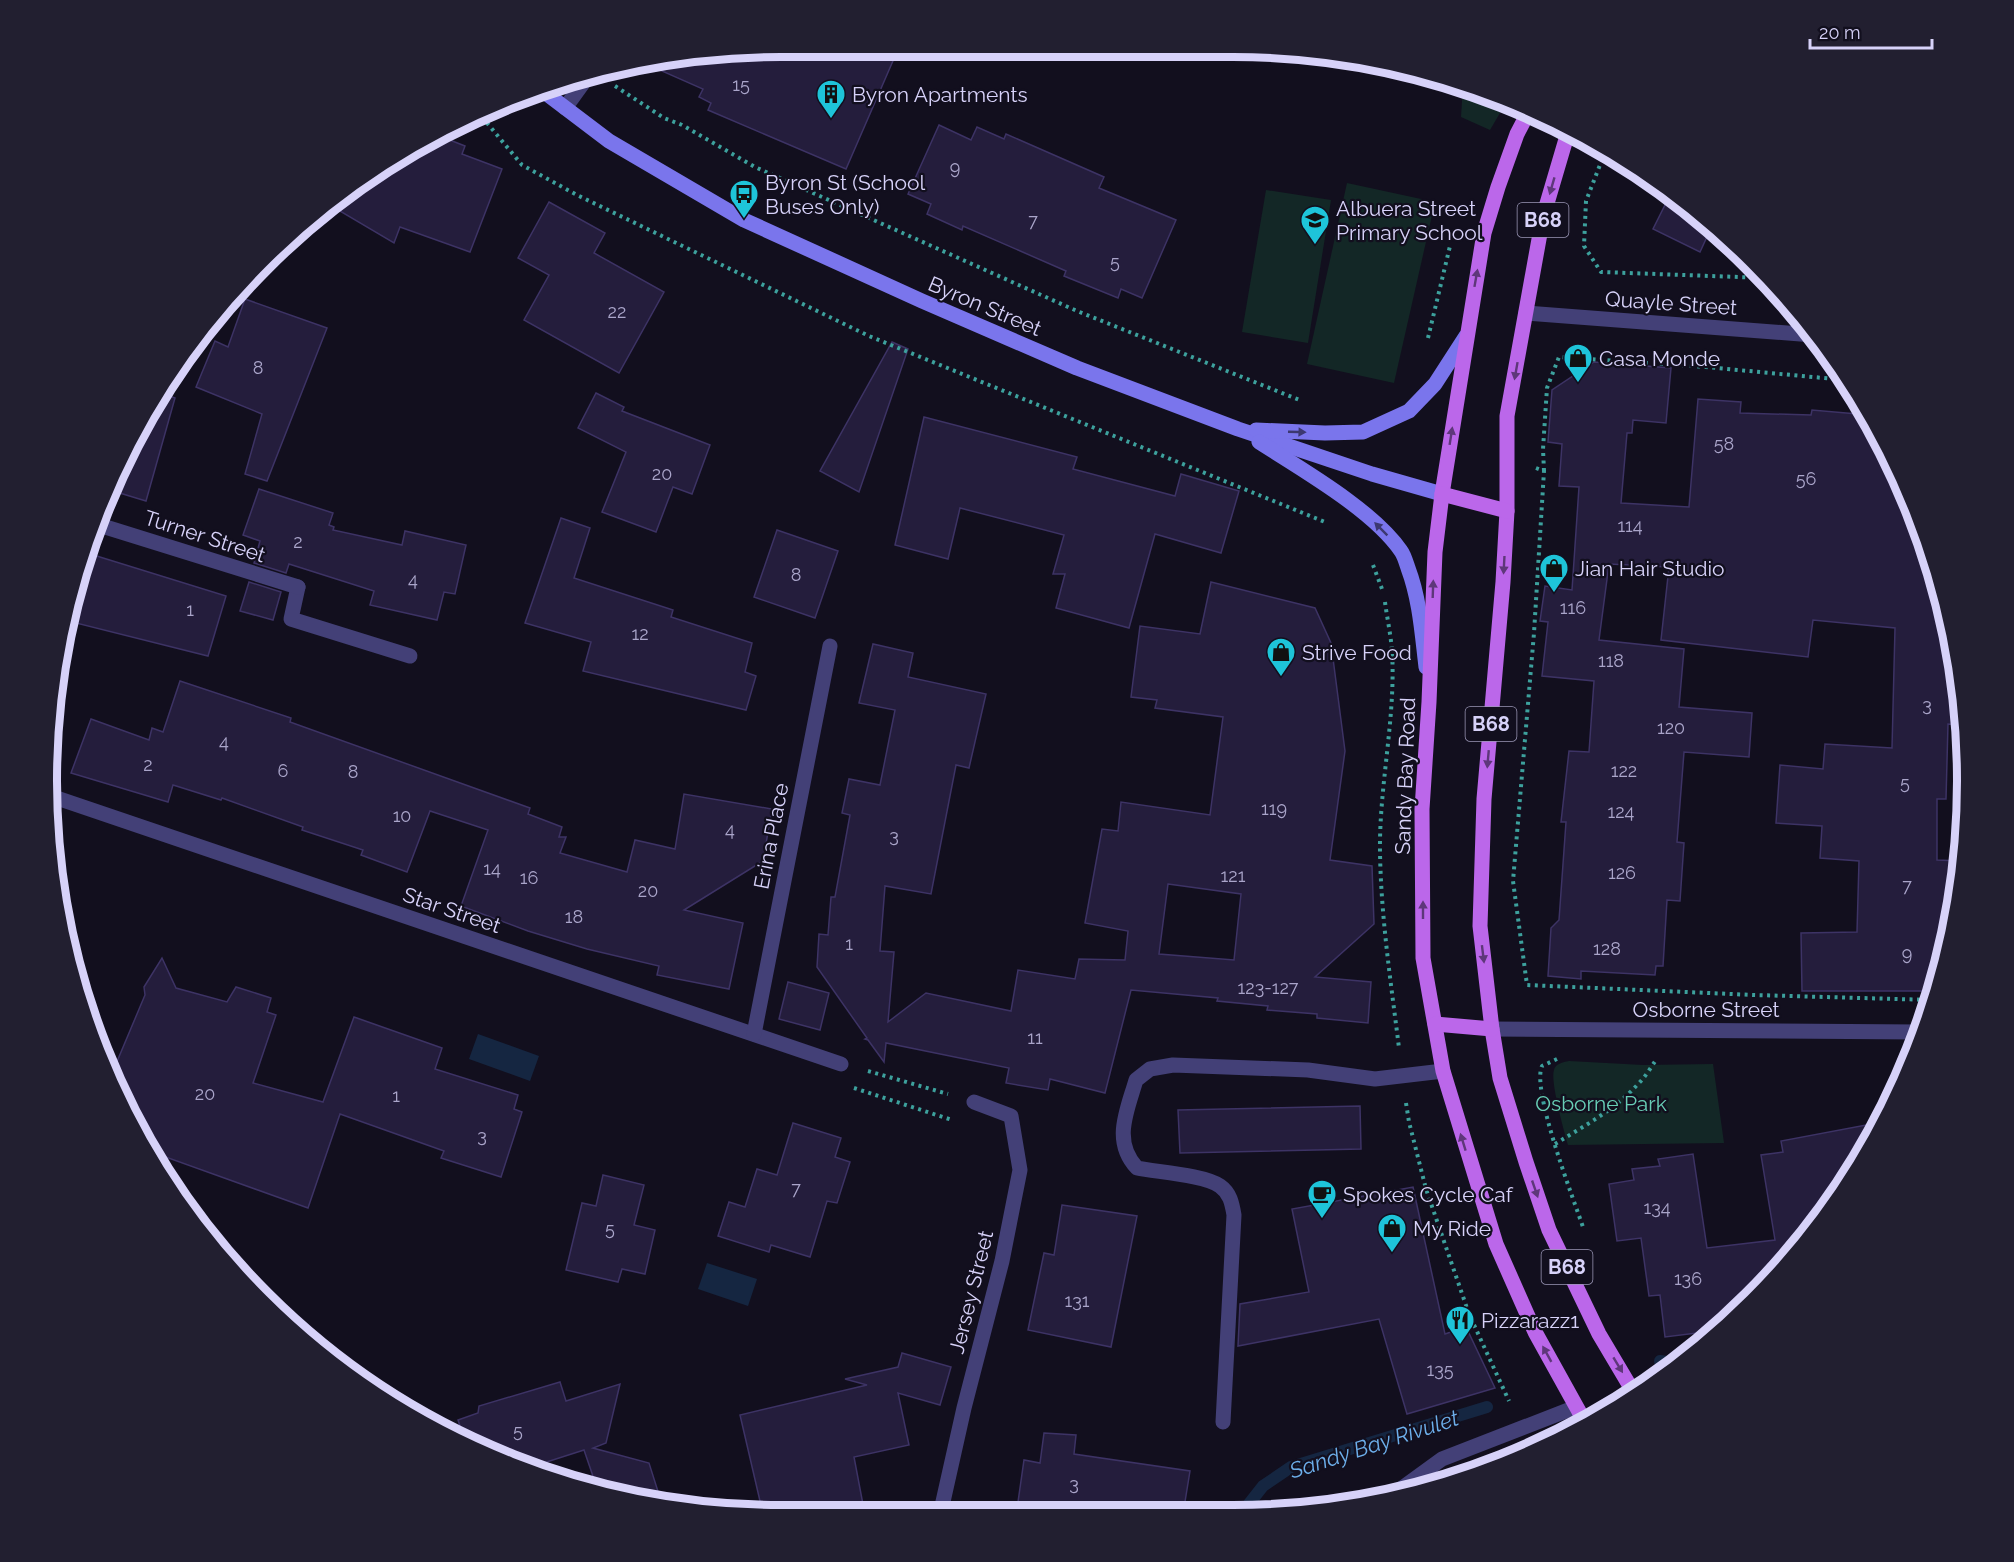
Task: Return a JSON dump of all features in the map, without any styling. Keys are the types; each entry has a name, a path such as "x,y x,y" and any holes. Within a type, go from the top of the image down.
{"main road":[{"name":"Sandy Bay Road","path":"1525,119 1517,134 1484,233 1442,494 1435,552 1422,809 1423,958 1443,1071 1496,1244 1535,1332 1581,1415"},
{"name":"B68","path":"1566,139 1543,217 1507,416 1507,511 1484,799 1480,926 1500,1078 1526,1162 1550,1230 1599,1334 1630,1386"},
{"path":"1442,494 1507,511"},
{"path":"1435,1024 1492,1029"}],"street":[{"path":"565,108 581,86"},
{"name":"Byron Street","path":"548,95 609,141 744,220 922,301 1077,368 1238,429 1372,474 1442,494"},
{"name":"Quayle Street","path":"1526,313 1802,334"},
{"path":"1238,429 1325,433 1363,432 1409,411 1435,384 1466,336"},
{"path":"1238,429 1364,514 1402,551 1414,583 1420,615 1429,702"},
{"name":"Turner Street","path":"103,526 298,587 291,619 410,656"},
{"name":"Erina Place","path":"754,1034 830,646"},
{"name":"Star Street","path":"58,798 841,1064"},
{"name":"Osborne Street","path":"1492,1029 1912,1032"},
{"path":"1223,1422 1234,1215 1232,1203 1227,1193 1213,1183 1137,1168 1130,1161 1122,1139 1123,1126 1136,1080 1150,1069 1173,1065 1308,1070 1375,1079 1443,1071"},
{"name":"Jersey Street","path":"942,1505 964,1408 1002,1261 1020,1170 1011,1116 974,1102"},
{"path":"1410,1482 1442,1459 1576,1407"}],"path":[{"path":"603,80 623,90 664,118 682,125 755,167 1077,311 1312,405"},
{"path":"485,121 522,165 577,195 849,326 1331,524"},
{"path":"1602,159 1586,201 1584,246 1601,272 1753,278"},
{"path":"1544,471 1547,388 1559,357 1835,379"},
{"path":"1527,985 1923,1000"},
{"path":"1526,1162 1601,1115 1640,1082 1677,1030"},
{"path":"841,1064 974,1102"},
{"path":"1542,1066 1539,1074 1544,1110 1586,1236"},
{"path":"846,1085 959,1122"}],"green space":[{"path":"1462,94 1502,109 1490,130 1461,117"},
{"path":"1347,183 1435,202 1394,383 1307,364"},
{"path":"1266,190 1331,200 1308,343 1242,332"},
{"name":"Osborne Park","path":"1569,1061 1643,1065 1713,1064 1724,1143 1568,1145 1553,1076 1556,1066"}],"water":[{"path":"478,1034 539,1056 530,1081 469,1059"},
{"path":"707,1263 757,1279 748,1306 698,1289"}],"building":[{"path":"895,57 846,169 708,110 711,103 699,97 703,89 656,68 734,59"},
{"path":"939,125 971,140 977,127 1004,139 1006,134 1104,177 1099,188 1176,220 1142,298 1121,289 1118,298 1064,276 1066,271 963,226 962,230 927,214 931,204 908,194"},
{"path":"447,139 465,146 462,154 502,169 470,252 400,227 394,243 337,209 379,179"},
{"path":"549,202 605,233 594,253 664,292 619,373 524,320 549,275 518,258"},
{"path":"1667,202 1708,235 1700,252 1653,229"},
{"path":"245,299 327,328 267,481 245,474 262,414 196,387 215,341 228,347"},
{"path":"892,342 908,349 859,492 820,471"},
{"path":"1594,362 1671,368 1666,423 1633,420 1632,433 1627,433 1621,503 1689,507 1698,399 1741,402 1740,413 1811,415 1812,410 1857,414 1860,419 1902,504 1919,548 1943,640 1951,686 1954,724 1948,724 1946,799 1937,799 1937,860 1952,861 1951,876 1943,922 1926,991 1802,991 1801,933 1857,932 1859,861 1820,858 1822,826 1776,823 1780,765 1823,769 1825,744 1892,748 1895,628 1813,620 1808,657 1661,640 1669,567 1609,564 1599,640 1684,649 1679,707 1752,713 1749,757 1684,752 1677,842 1684,843 1680,901 1667,900 1663,966 1656,966 1655,975 1581,971 1581,979 1548,976 1551,928 1559,920 1566,822 1561,822 1569,751 1589,752 1594,681 1542,676 1548,622 1540,621 1545,586 1572,590 1579,487 1559,486 1562,444 1548,442 1552,390"},
{"path":"596,393 624,407 622,411 710,445 692,494 673,487 656,532 602,512 626,452 578,428"},
{"path":"169,396 175,398 146,501 117,492 154,419"},
{"path":"924,417 1077,457 1073,469 1175,496 1181,474 1239,491 1221,553 1155,534 1129,628 1056,608 1065,574 1053,574 1064,535 960,508 948,559 895,545"},
{"path":"259,489 333,513 329,525 334,527 333,530 402,545 405,531 466,545 455,594 444,592 437,620 370,605 374,591 289,564 286,573 254,563 260,541 243,535"},
{"path":"561,518 590,528 574,578 673,610 671,617 752,643 745,672 756,676 746,710 583,671 591,642 525,623"},
{"path":"777,530 838,551 815,618 754,597"},
{"path":"93,555 226,596 208,656 75,623"},
{"path":"249,582 281,592 273,620 240,611"},
{"path":"1211,582 1315,608 1331,643 1345,751 1330,860 1372,866 1374,924 1315,977 1371,982 1368,1023 1317,1018 1317,1014 1267,1010 1268,1006 1217,1001 1218,998 1131,990 1105,1093 1050,1079 1048,1090 1006,1083 1009,1068 886,1043 884,1062 865,1039 867,1038 817,967 819,934 828,935 831,897 835,897 850,815 842,813 849,779 880,785 895,710 859,703 873,644 913,653 908,677 986,694 969,768 956,765 931,894 885,886 880,951 894,952 888,1022 926,993 1011,1011 1018,970 1075,979 1079,959 1125,960 1128,931 1085,923 1102,829 1118,831 1121,802 1210,815 1223,717 1155,708 1157,700 1131,697 1140,626 1200,634","holes":["1168,884 1241,894 1234,960 1159,954"]},
{"path":"180,681 291,718 290,722 530,808 528,814 562,827 559,837 566,837 560,853 627,872 635,840 675,849 684,794 772,809 763,861 684,910 743,923 729,989 657,975 659,966 587,949 528,931 461,906 488,830 430,811 407,872 361,855 363,850 302,830 303,827 222,798 221,800 173,785 168,802 71,773 91,719 149,740 152,728 163,732"},
{"path":"162,958 176,988 227,1002 236,987 271,998 267,1012 276,1015 253,1083 323,1102 354,1017 442,1048 435,1069 518,1095 514,1109 522,1112 501,1177 441,1158 444,1151 340,1114 308,1208 162,1156 115,1065 145,995 144,987"},
{"path":"788,982 829,993 820,1030 779,1019"},
{"path":"1360,1106 1361,1149 1180,1153 1178,1110"},
{"path":"793,1123 841,1138 835,1157 850,1162 837,1203 827,1201 810,1257 771,1245 769,1252 718,1236 729,1202 745,1207 757,1169 777,1175"},
{"path":"1870,1124 1835,1183 1807,1222 1745,1293 1701,1332 1665,1337 1660,1295 1649,1296 1641,1238 1617,1241 1609,1184 1634,1180 1632,1169 1660,1166 1658,1159 1693,1154 1707,1248 1775,1240 1761,1155 1783,1152 1781,1141"},
{"path":"603,1175 644,1185 634,1225 655,1230 645,1274 622,1269 618,1282 566,1270 582,1203 596,1206"},
{"path":"1413,1187 1445,1334 1466,1327 1495,1388 1407,1414 1379,1319 1238,1346 1240,1304 1309,1292 1292,1209"},
{"path":"1062,1205 1137,1216 1111,1347 1028,1330 1044,1253 1054,1255"},
{"path":"902,1353 951,1367 940,1405 898,1393 909,1445 854,1457 863,1505 761,1504 740,1415 867,1385 845,1379 898,1367"},
{"path":"560,1382 566,1401 620,1384 606,1443 593,1448 649,1463 659,1494 594,1480 584,1450 540,1464 461,1430 458,1420 478,1413 479,1406"},
{"path":"1044,1433 1076,1435 1074,1454 1190,1471 1184,1505 1029,1505 1018,1502 1024,1460 1040,1463"}],"waterway":[{"name":"Sandy Bay Rivulet","path":"1660,1361 1665,1362"},
{"name":"Sandy Bay Rivulet","path":"1249,1504 1263,1486 1291,1467 1487,1407"}],"place":[{"name":"Byron Apartments","path":"831,120"},
{"name":"Byron St (School Buses Only)","path":"744,220"},
{"name":"Albuera Street Primary School","path":"1315,246"},
{"name":"Casa Monde","path":"1578,384"},
{"name":"Jian Hair Studio","path":"1554,594"},
{"name":"Strive Food","path":"1281,678"},
{"name":"Spokes Cycle Caf","path":"1322,1220"},
{"name":"My Ride","path":"1392,1254"},
{"name":"Pizzarazz1","path":"1460,1346"}]}
